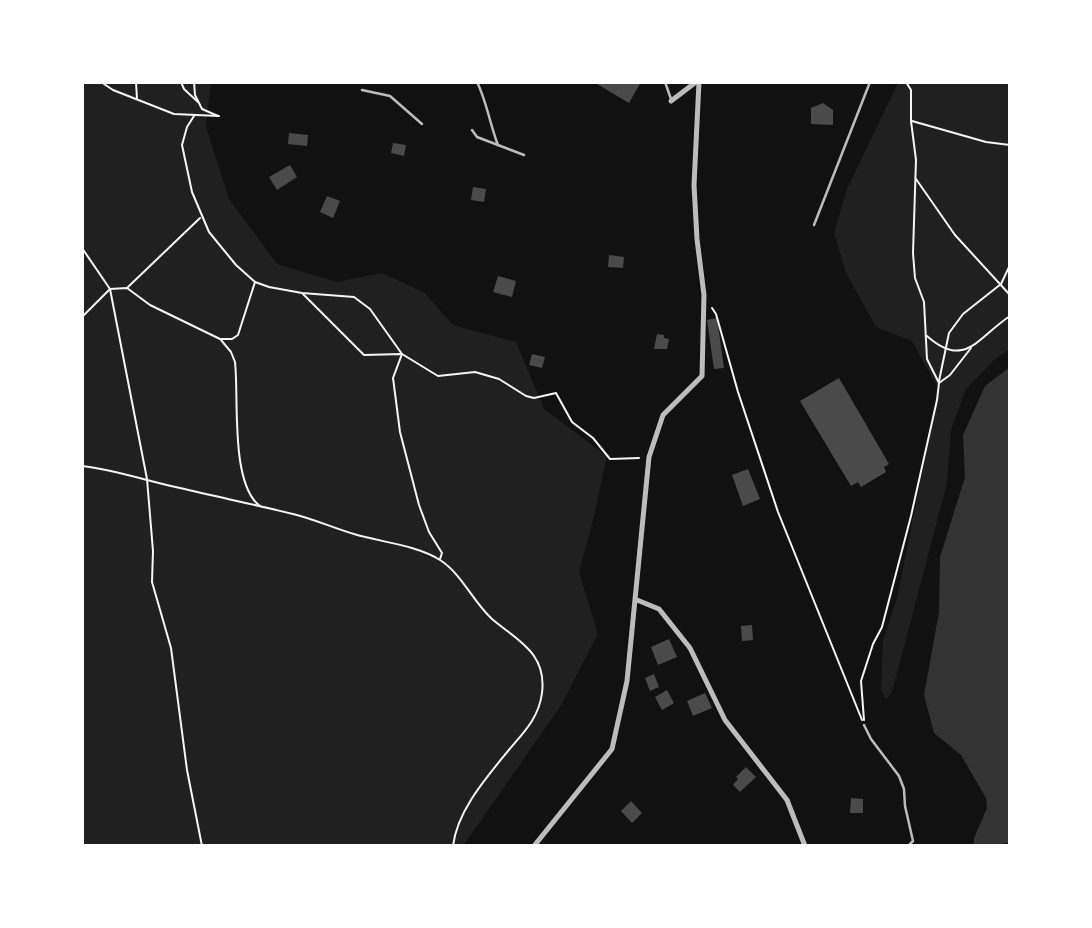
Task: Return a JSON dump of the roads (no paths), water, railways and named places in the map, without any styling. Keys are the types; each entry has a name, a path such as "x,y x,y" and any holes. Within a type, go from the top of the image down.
{"street":[{"path":"671,101 698,82"},
{"path":"534,846 612,749 627,681 649,457 663,415 702,376 704,295 694,185 698,82"},
{"path":"636,600 659,609 690,648 725,720 787,800 805,846"}],"lane":[{"path":"477,82 498,145"},
{"path":"665,82 671,101"},
{"path":"814,225 870,82"},
{"path":"362,90 390,96 422,124"},
{"path":"472,130 477,136 524,156"},
{"path":"864,725 899,776 904,789 913,841 908,846"}]}
